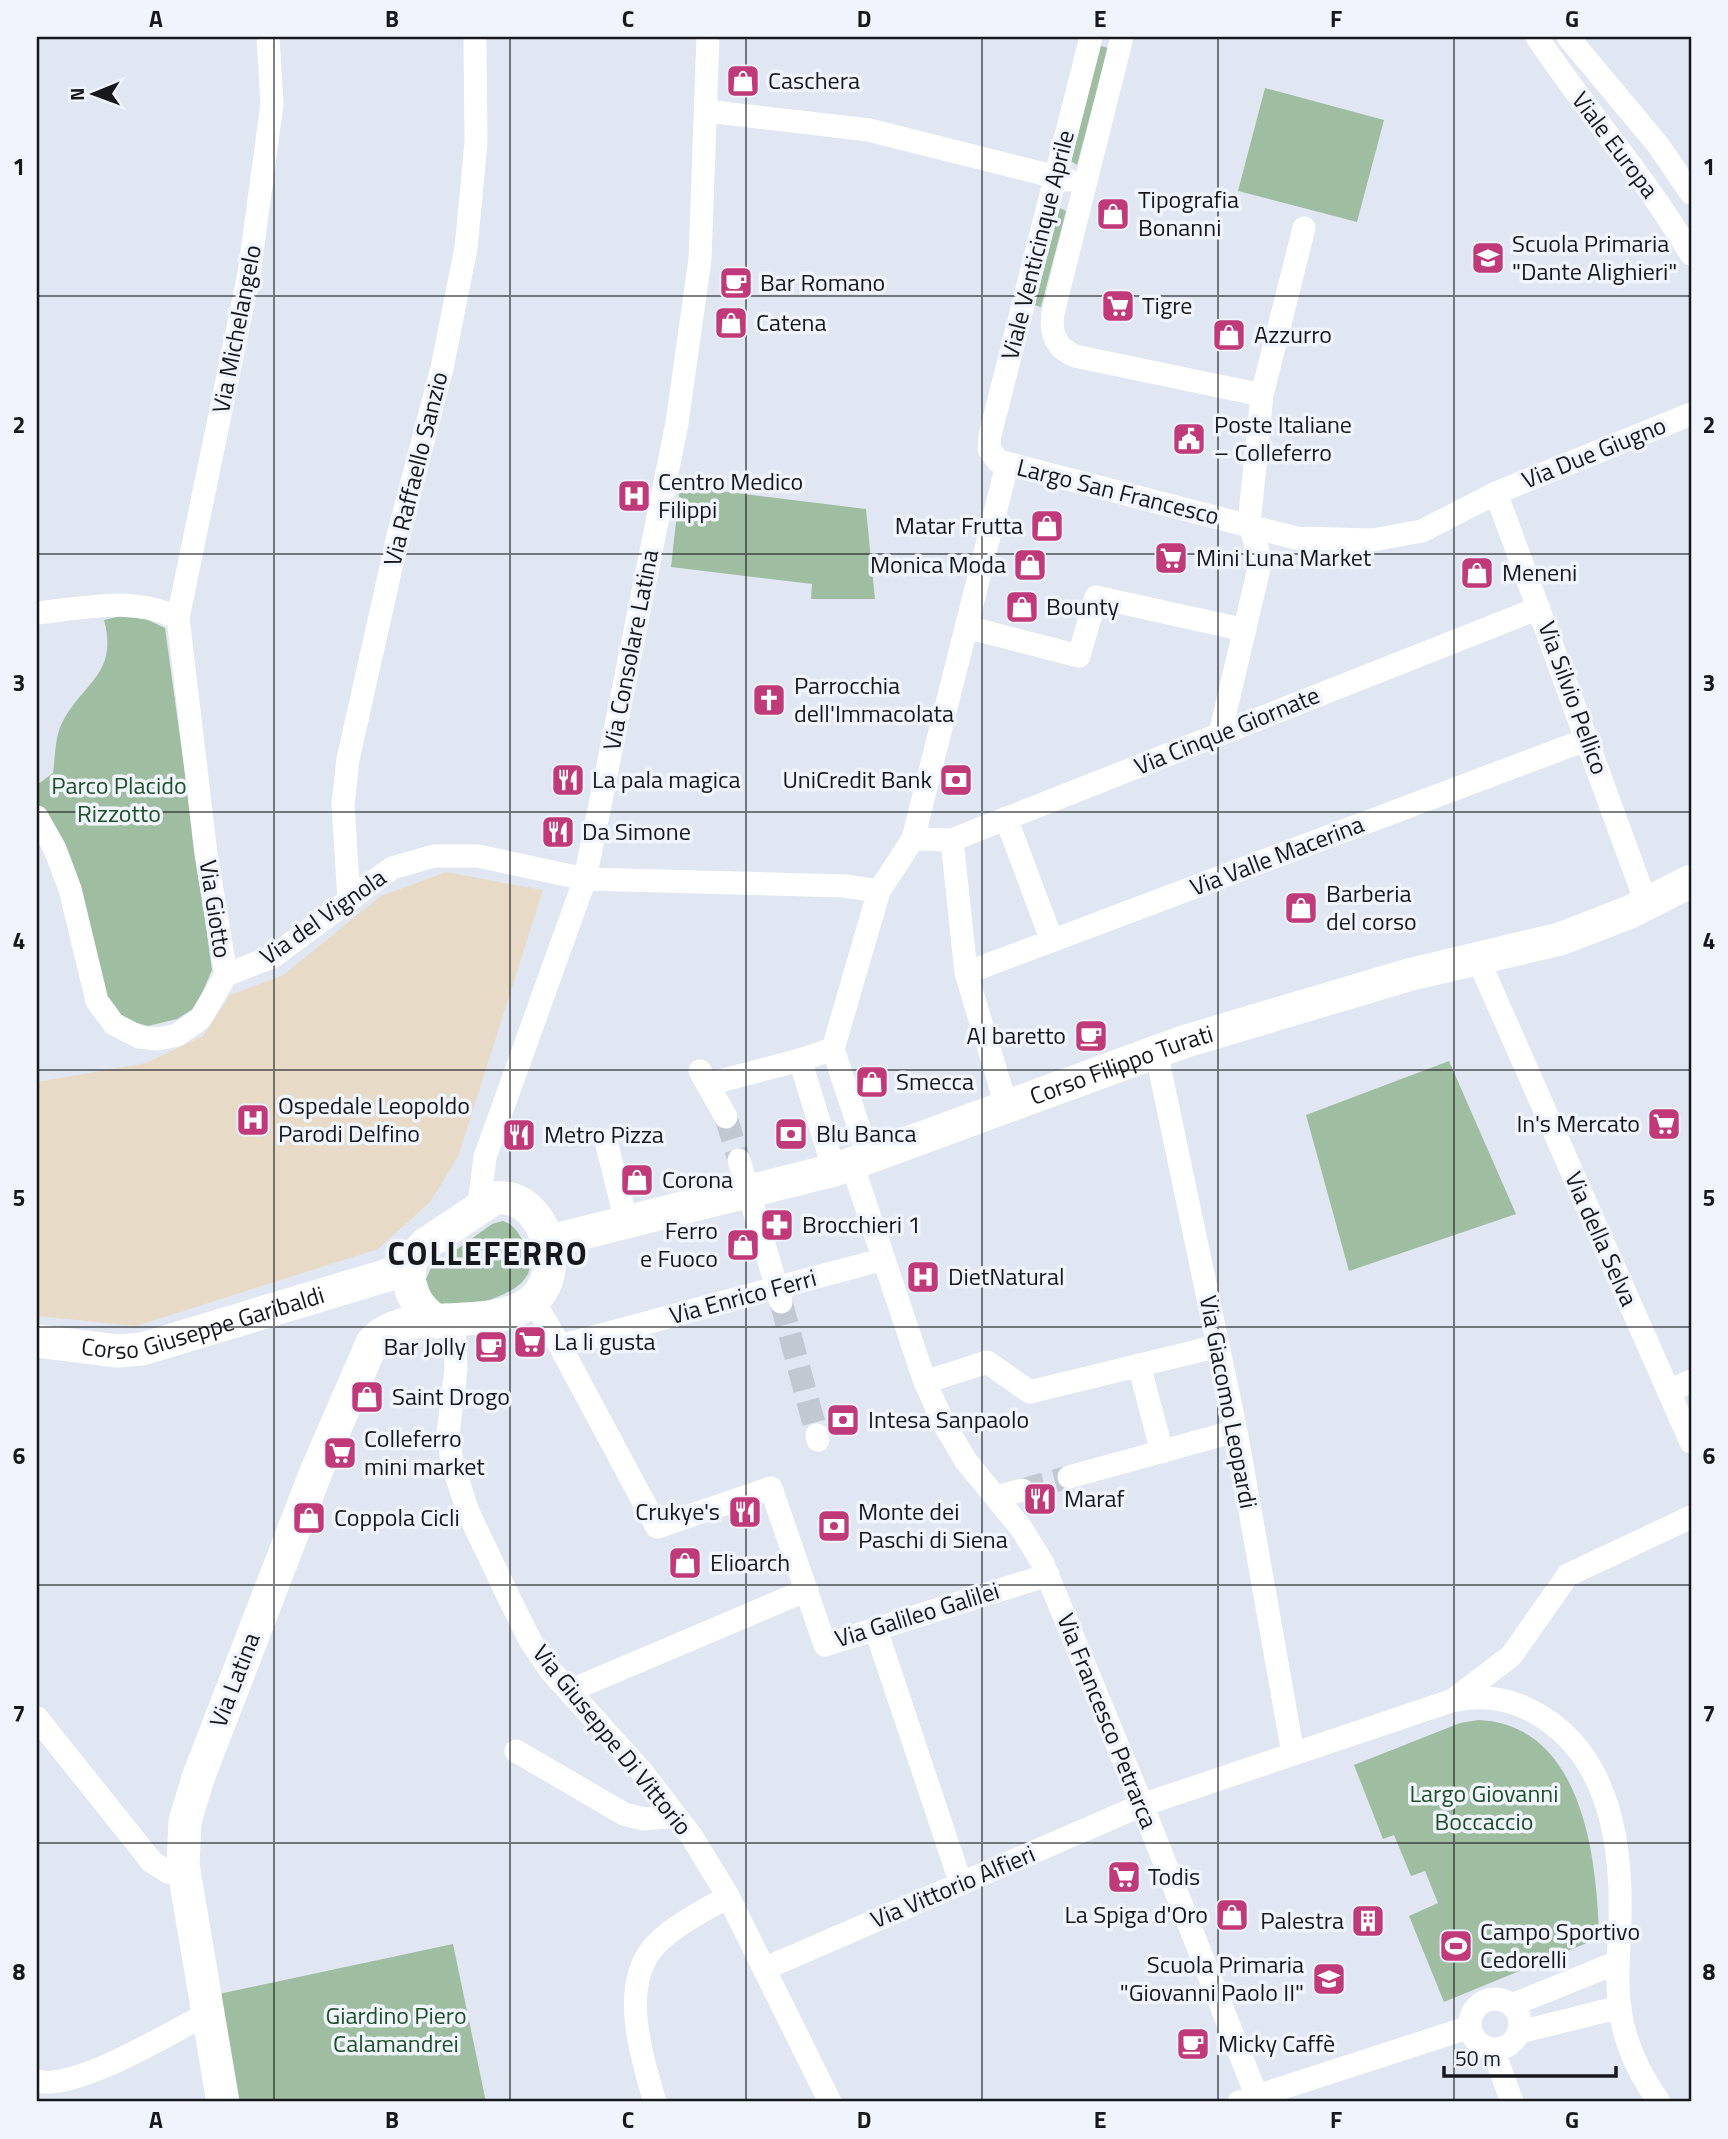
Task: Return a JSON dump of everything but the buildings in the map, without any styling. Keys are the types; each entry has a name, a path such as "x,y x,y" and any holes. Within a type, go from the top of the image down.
{"main road":[{"name":"Corso Filippo Turati","path":"547,1242 748,1193 851,1164 1156,1051 1355,989 1560,939 1647,905 1691,881"},
{"path":"495,1198 513,1199 535,1216 547,1242 548,1272 533,1300 496,1317 437,1317 409,1283 412,1257 480,1205 495,1198"},
{"name":"Corso Giuseppe Garibaldi","path":"37,1341 118,1351 142,1349 367,1282 396,1271 412,1257"},
{"name":"Via Latina","path":"223,2102 184,1873 184,1828 198,1778 316,1472 364,1358 377,1337 390,1328 437,1317"}],"street":[{"name":"Via Michelangelo","path":"178,618 247,288 272,111 268,37"},
{"name":"Via Raffaello Sanzio","path":"349,899 343,813 348,759 397,543 442,368 466,248 476,144 475,37"},
{"name":"Via Consolare Latina","path":"480,1205 485,1157 585,879 687,368 699,259 708,37"},
{"name":"Viale Venticinque Aprile","path":"833,1049 879,891 913,839 966,627 999,459 989,435 1091,37"},
{"name":"Viale Venticinque Aprile","path":"1122,37 1052,320 1056,341 1075,356 1262,395"},
{"name":"Viale Europa","path":"1537,37 1579,99 1631,163 1691,254"},
{"name":"Viale Europa","path":"1568,37 1658,145 1691,193"},
{"path":"706,111 869,130 1085,184"},
{"path":"1220,734 1261,560 1249,524 1262,395 1304,228"},
{"name":"Via Due Giugno","path":"1249,524 1296,538 1324,540 1397,537 1447,520 1496,493 1691,414"},
{"name":"Largo San Francesco","path":"999,459 1249,524"},
{"name":"Via Silvio Pellico","path":"1496,493 1647,905"},
{"path":"966,627 1079,656 1096,597 1245,630"},
{"path":"37,612 137,604 154,607 178,618"},
{"name":"Via Cinque Giornate","path":"913,839 952,840 1539,608"},
{"name":"Via Giotto","path":"37,817 55,849 68,882 97,1001 114,1024 139,1037 158,1039 177,1035 200,1019 226,975 206,854 178,618"},
{"name":"Via Valle Macerina","path":"966,973 1588,738"},
{"path":"1006,818 1052,941"},
{"path":"952,840 966,973 1007,1108"},
{"name":"Via del Vignola","path":"226,975 274,956 399,865 447,855 478,856 585,879 845,886 879,891"},
{"name":"Via della Selva","path":"1478,959 1691,1442"},
{"path":"726,1117 704,1077 800,1060 833,1049 851,1164"},
{"name":"Via Giacomo Leopardi","path":"1156,1051 1236,1431 1293,1754"},
{"path":"800,1060 851,1164"},
{"path":"606,1141 626,1221"},
{"path":"739,1160 779,1295"},
{"name":"Via Francesco Petrarca","path":"851,1164 925,1382 950,1437 975,1473 1027,1535 1048,1575 1142,1805 1251,2100"},
{"name":"Via Enrico Ferri","path":"560,1346 779,1295 884,1259"},
{"path":"367,1282 399,1294 437,1317"},
{"path":"533,1300 560,1346"},
{"name":"Via Giuseppe Di Vittorio","path":"437,1317 456,1370 448,1433 455,1476 468,1512 522,1625 541,1656 676,1816 728,1896 830,2102"},
{"name":"Via Galileo Galilei","path":"560,1346 657,1527 771,1488 825,1645 1048,1575"},
{"path":"925,1382 987,1362 1030,1392 1218,1346"},
{"path":"1139,1366 1161,1452"},
{"path":"1669,1391 1691,1381"},
{"path":"1069,1477 1236,1431"},
{"path":"996,1497 1022,1490"},
{"path":"1451,1700 1511,1656 1568,1575 1691,1517"},
{"path":"569,1690 807,1590"},
{"path":"876,1630 961,1884"},
{"path":"1142,1805 1451,1700 1489,1697 1525,1707 1556,1727 1592,1769 1606,1803 1616,1842 1620,1890 1620,2007 1632,2054 1659,2102"},
{"path":"37,1718 152,1863 168,1872 184,1873"},
{"path":"516,1751 624,1814 644,1819 676,1816"},
{"name":"Via Vittorio Alfieri","path":"764,1969 1142,1805"},
{"path":"655,2102 636,2014 637,1992 644,1965 650,1951 670,1933 728,1896"},
{"path":"1512,2005 1618,1962"},
{"path":"1488,2000 1505,2000 1512,2005 1520,2017 1520,2032 1510,2045 1493,2049 1478,2042 1470,2027 1474,2010 1488,2000"},
{"path":"1520,2032 1620,2007"},
{"path":"37,2081 56,2083 79,2077 207,2014"},
{"path":"1251,2100 1470,2027"},
{"path":"1493,2049 1512,2102"}],"shaded area":[{"name":"Ospedale Leopoldo Parodi Delfino","path":"446,872 543,890 458,1157 430,1202 378,1249 136,1326 37,1316 37,1082 146,1063 203,1036 230,995 283,975 381,896"}],"green space":[{"path":"1101,46 1108,48 1077,165 1071,161"},
{"path":"1265,88 1384,120 1357,222 1238,191"},
{"path":"1060,208 1066,211 1041,307 1034,305"},
{"path":"680,486 866,509 875,599 811,599 812,584 671,567"},
{"name":"Parco Placido Rizzotto","path":"121,616 146,619 165,628 212,970 196,1007 177,1019 148,1026 126,1020 106,999 54,826 37,805 37,785 53,773 56,742 61,725 102,666 107,639 104,620"},
{"path":"1449,1061 1516,1214 1349,1271 1306,1115"},
{"path":"503,1221 519,1233 530,1259 529,1272 522,1282 500,1296 460,1309 453,1310 433,1300 426,1279 431,1268 492,1224"},
{"name":"Largo Giovanni Boccaccio","path":"1478,1720 1513,1727 1541,1744 1562,1770 1577,1800 1588,1835 1598,1906 1599,1938 1444,2002 1409,1916 1438,1903 1425,1871 1411,1876 1394,1835 1383,1839 1354,1765 1460,1723"},
{"name":"Giardino Piero Calamandrei","path":"453,1944 486,2102 228,2102 205,1997"}],"tunnel":[{"path":"726,1117 739,1160"},
{"path":"781,1302 817,1435"},
{"path":"1022,1490 1069,1477"}],"place":[{"name":"Caschera","path":"743,81"},
{"name":"Tipografia Bonanni","path":"1113,214"},
{"name":"Scuola Primaria \"Dante Alighieri\"","path":"1488,258"},
{"name":"Bar Romano","path":"736,283"},
{"name":"Tigre","path":"1118,306"},
{"name":"Catena","path":"731,323"},
{"name":"Azzurro","path":"1229,335"},
{"name":"Poste Italiane – Colleferro","path":"1189,439"},
{"name":"Centro Medico Filippi","path":"634,496"},
{"name":"Matar Frutta","path":"1047,526"},
{"name":"Mini Luna Market","path":"1171,558"},
{"name":"Monica Moda","path":"1030,565"},
{"name":"Meneni","path":"1477,573"},
{"name":"Bounty","path":"1022,607"},
{"name":"Parrocchia dell'Immacolata","path":"769,700"},
{"name":"La pala magica","path":"568,780"},
{"name":"UniCredit Bank","path":"956,780"},
{"name":"Da Simone","path":"558,832"},
{"name":"Barberia del corso","path":"1301,908"},
{"name":"Al baretto","path":"1091,1036"},
{"name":"Smecca","path":"872,1082"},
{"name":"Ospedale Leopoldo Parodi Delfino","path":"253,1120"},
{"name":"In's Mercato","path":"1664,1124"},
{"name":"Blu Banca","path":"791,1134"},
{"name":"Metro Pizza","path":"519,1135"},
{"name":"Corona","path":"637,1180"},
{"name":"Brocchieri 1","path":"777,1225"},
{"name":"Ferro e Fuoco","path":"743,1245"},
{"name":"DietNatural","path":"923,1277"},
{"name":"La li gusta","path":"530,1342"},
{"name":"Bar Jolly","path":"491,1347"},
{"name":"Saint Drogo","path":"367,1397"},
{"name":"Intesa Sanpaolo","path":"843,1420"},
{"name":"Colleferro mini market","path":"340,1453"},
{"name":"Maraf","path":"1040,1499"},
{"name":"Crukye's","path":"745,1512"},
{"name":"Coppola Cicli","path":"309,1518"},
{"name":"Monte dei Paschi di Siena","path":"834,1526"},
{"name":"Elioarch","path":"685,1563"},
{"name":"Todis","path":"1124,1877"},
{"name":"La Spiga d'Oro","path":"1232,1915"},
{"name":"Palestra","path":"1368,1921"},
{"name":"Campo Sportivo Cedorelli","path":"1456,1946"},
{"name":"Scuola Primaria \"Giovanni Paolo II\"","path":"1329,1979"},
{"name":"Micky Caffè","path":"1193,2044"}],"district":[{"name":"COLLEFERRO","path":"488,1254"}]}
